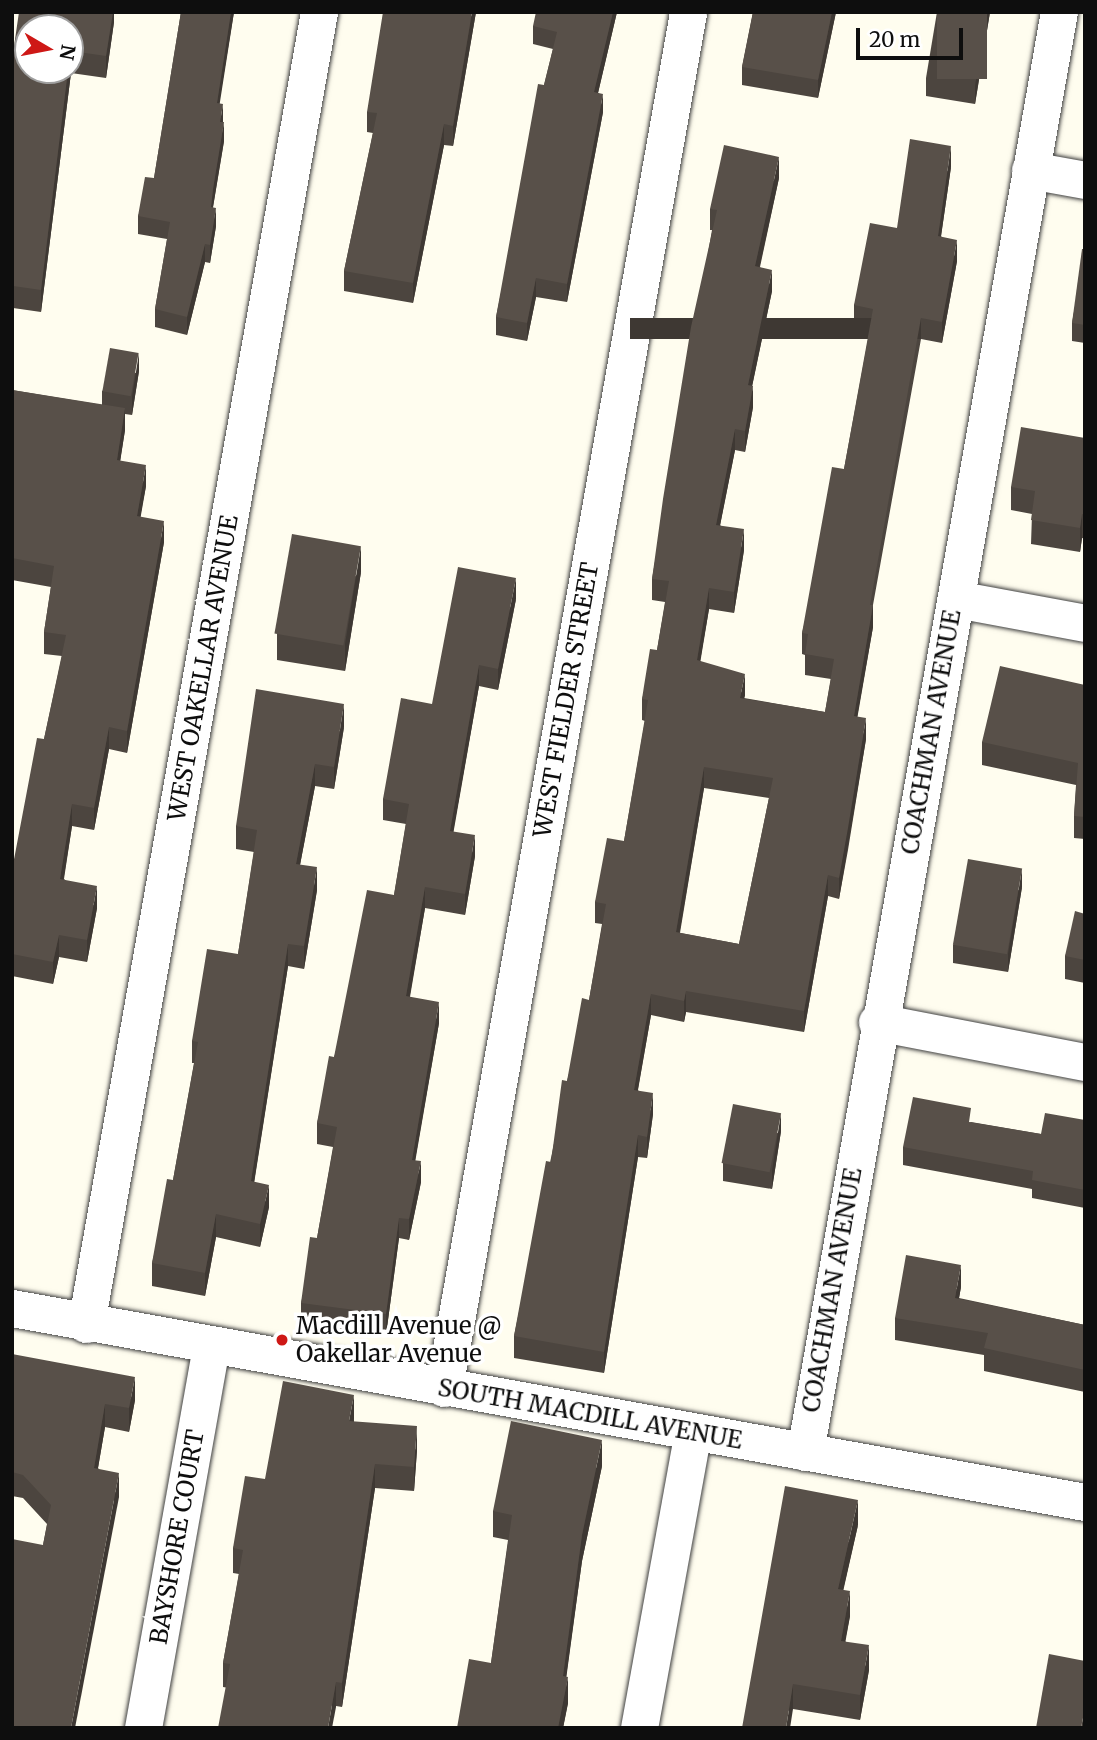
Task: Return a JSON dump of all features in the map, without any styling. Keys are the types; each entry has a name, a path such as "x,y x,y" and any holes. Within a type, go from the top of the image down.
{"street":[{"name":"WEST OAKELLAR AVENUE","path":"86,1324 319,12"},
{"name":"WEST FIELDER STREET","path":"444,1388 688,12"},
{"name":"COACHMAN AVENUE","path":"805,1452 877,1022 956,599 1059,12"},
{"path":"1030,170 1085,180"},
{"path":"956,599 1085,623"},
{"path":"877,1022 1085,1062"},
{"name":"SOUTH MACDILL AVENUE","path":"12,1308 211,1347 1085,1502"},
{"name":"BAYSHORE COURT","path":"143,1728 211,1347"},
{"path":"639,1728 693,1432"}],"building":[{"path":"113,12 106,56 84,53 84,14 19,14"},
{"path":"181,12 231,12 217,103 223,104 220,122 224,122 211,207 216,208 210,245 205,244 187,317 155,309 170,222 138,216 145,177 154,178"},
{"path":"383,12 472,12 453,126 444,124 413,283 344,271 377,113 367,112"},
{"path":"536,12 613,12 594,92 603,94 567,284 536,278 527,323 496,317 538,84 544,85 557,32 533,26"},
{"path":"753,12 832,12 818,80 742,67"},
{"path":"937,12 987,12 987,79 937,79"},
{"path":"14,46 14,84 66,84 41,290 13,286 12,292"},
{"path":"910,139 951,146 938,236 957,240 942,322 921,318 870,605 873,605 854,716 866,718 848,828 839,878 828,875 804,1011 686,991 684,1001 651,994 634,1090 653,1093 647,1137 638,1135 604,1352 514,1336 546,1161 551,1162 562,1080 567,1081 582,998 589,1000 606,904 595,902 607,838 624,841 648,700 642,699 650,649 657,650 669,581 652,579 663,499 691,327 717,210 710,209 724,145 779,157 755,266 772,270 748,385 753,386 745,431 735,429 716,525 744,529 734,592 709,588 697,660 745,674 740,698 825,712 834,659 805,654 808,634 802,633 832,467 844,469 873,309 854,305 870,223 897,228","holes":["704,767 773,778 739,944 676,932"]},
{"path":"1082,249 1085,249 1085,325 1072,323"},
{"path":"110,348 139,353 131,396 102,391"},
{"path":"12,390 125,408 117,460 146,465 137,516 164,521 127,731 109,727 94,808 72,804 60,879 97,886 87,940 59,935 53,962 12,954 12,870 37,738 44,739 66,635 44,632 54,566 12,558"},
{"path":"1021,427 1085,438 1085,515 1082,514 1080,528 1031,520 1035,491 1011,487"},
{"path":"292,534 361,546 343,646 274,633"},
{"path":"458,567 516,578 498,669 479,665 450,831 475,835 465,894 425,887 406,996 439,1002 412,1160 421,1161 409,1219 399,1218 386,1314 301,1303 310,1237 317,1238 337,1127 317,1123 329,1056 334,1057 367,890 394,895 409,804 383,799 401,698 432,704"},
{"path":"1000,666 1085,685 1085,817 1074,816 1078,763 982,742"},
{"path":"256,689 344,704 334,767 315,764 296,864 317,867 304,946 288,944 251,1181 269,1185 260,1224 216,1214 205,1273 152,1263 167,1179 173,1180 198,1042 192,1041 207,949 238,954 257,830 236,826"},
{"path":"968,859 1022,869 1007,954 953,945"},
{"path":"1075,911 1085,914 1085,960 1065,956"},
{"path":"913,1097 971,1108 969,1122 1041,1134 1045,1113 1085,1120 1085,1190 1032,1180 1033,1171 903,1147"},
{"path":"733,1104 781,1113 770,1172 722,1163"},
{"path":"906,1255 961,1265 955,1298 1085,1325 1085,1370 984,1348 988,1333 895,1318"},
{"path":"12,1354 135,1377 129,1408 105,1404 94,1468 119,1473 71,1728 12,1728 12,1539 43,1545 51,1505 23,1475 12,1472"},
{"path":"283,1381 354,1395 349,1421 417,1426 414,1467 375,1464 342,1683 336,1682 328,1728 218,1728 230,1664 223,1663 243,1550 233,1548 245,1476 265,1479"},
{"path":"511,1421 602,1440 582,1535 563,1676 568,1677 558,1728 457,1728 469,1659 491,1663 512,1515 493,1511"},
{"path":"785,1486 858,1500 838,1589 850,1591 841,1641 869,1645 860,1695 793,1684 786,1728 742,1728"},
{"path":"1049,1654 1085,1661 1085,1708 1081,1728 1036,1728"}],"place":[{"name":"Macdill Avenue @ Oakellar Avenue","path":"282,1340"}]}
